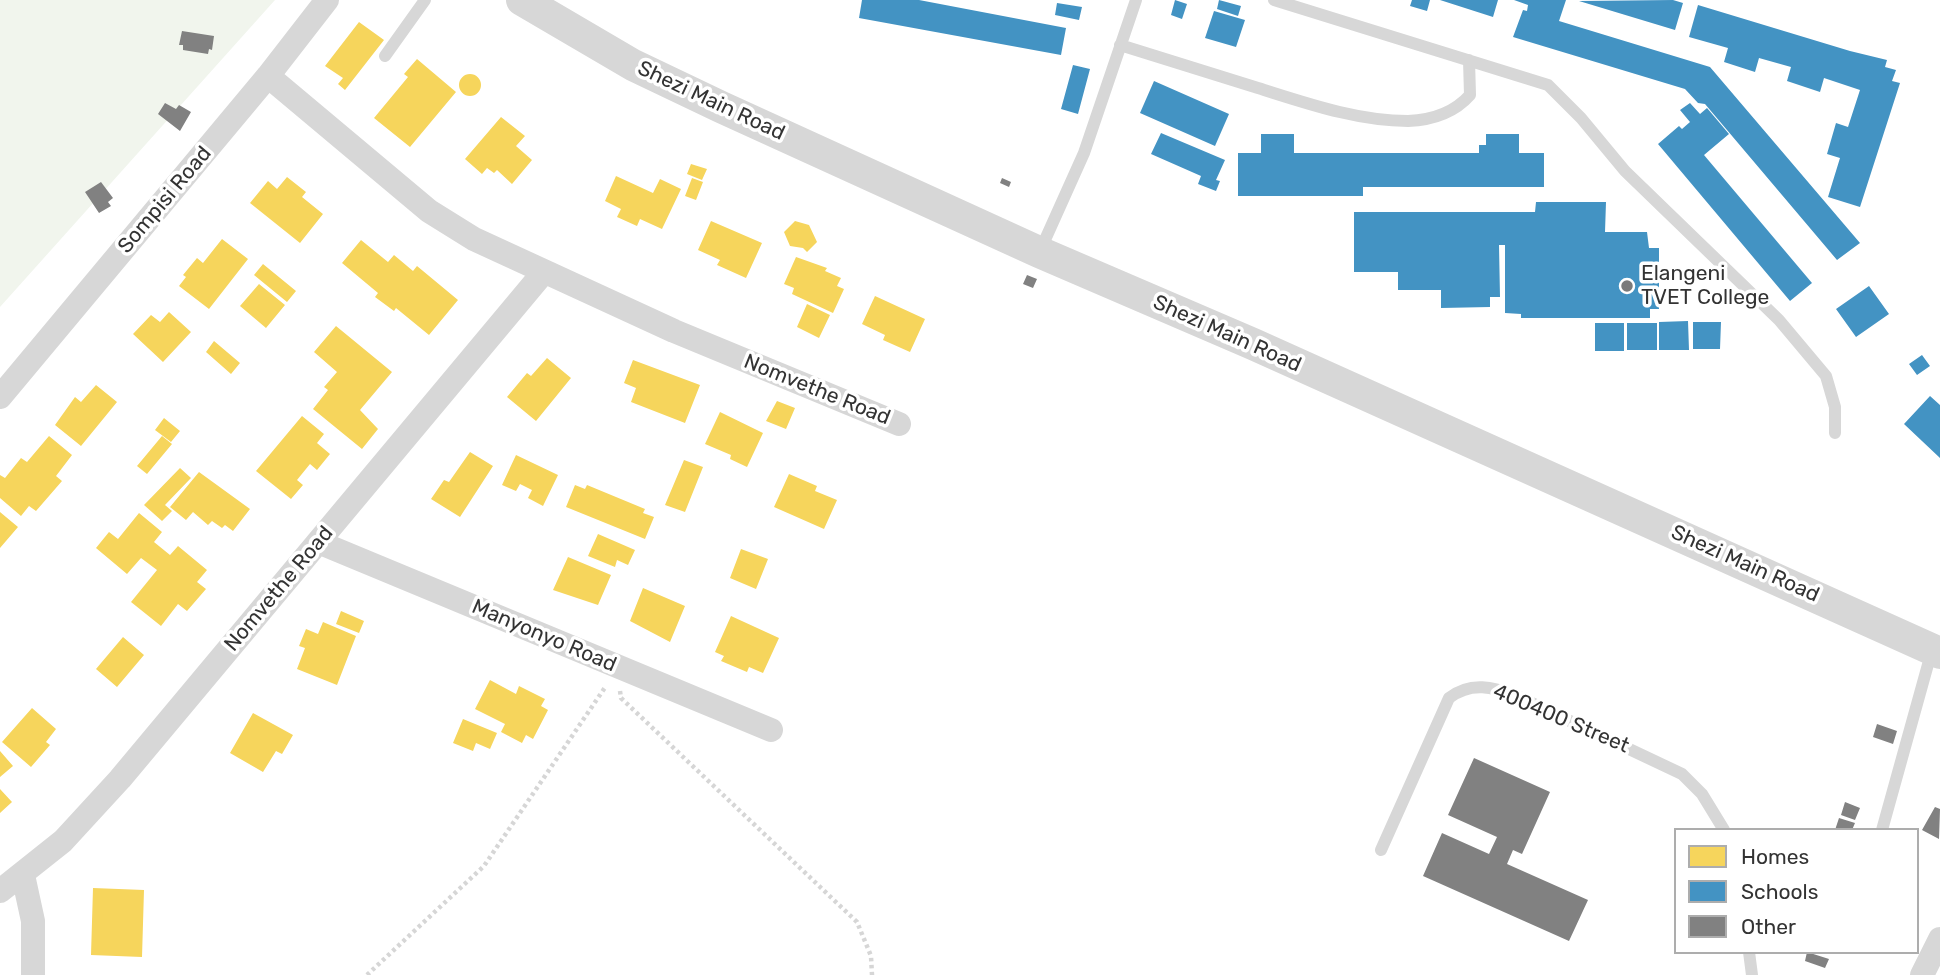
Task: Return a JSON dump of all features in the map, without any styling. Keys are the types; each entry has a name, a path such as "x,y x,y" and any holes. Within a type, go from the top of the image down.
{"street":[{"name":"Sompisi Road","path":"0,397 268,76 327,0"},
{"name":"Shezi Main Road","path":"522,0 634,65 1039,253 1253,344 1936,651"},
{"name":"Nomvethe Road","path":"268,76 429,211 474,239 674,331 900,424"},
{"name":"Nomvethe Road","path":"0,891 63,841 120,779 543,272"},
{"name":"Manyonyo Road","path":"318,542 771,730"},
{"path":"23,875 33,921 33,975"},
{"path":"1922,975 1940,939"}],"lane":[{"path":"385,56 425,0"},
{"path":"1039,253 1084,153 1136,0"},
{"path":"1274,0 1548,85 1625,171 1779,320 1826,376 1835,407 1835,433"},
{"path":"1120,44 1307,104 1377,119 1411,121 1458,108 1470,95 1469,60"},
{"path":"1883,828 1936,651"},
{"name":"400400 Street","path":"1381,850 1449,698 1472,687 1492,687 1517,696 1682,774 1702,794 1723,828"},
{"path":"1749,954 1752,975"}],"path":[{"path":"367,975 484,866 620,667"},
{"path":"620,667 621,698 857,922 870,956 872,975"}],"shaded area":[{"path":"0,0 275,0 0,307"}],"building: Homes":[{"path":"359,22 384,40 345,90 338,84 343,78 325,66"},
{"path":"417,59 456,92 410,147 374,118 408,77 404,74"},
{"path":"470,74 478,77 481,85 478,93 470,96 462,93 459,85 462,77"},
{"path":"501,117 525,136 516,146 532,160 512,184 497,170 494,173 487,168 482,174 465,159"},
{"path":"691,164 707,169 702,180 687,174"},
{"path":"616,176 653,193 660,179 681,189 662,229 640,219 637,226 617,217 621,209 605,201"},
{"path":"287,177 306,192 302,197 323,214 300,243 250,203 268,181 277,189"},
{"path":"692,178 703,182 696,200 685,196"},
{"path":"711,221 762,243 746,278 717,265 720,260 698,250"},
{"path":"795,221 809,225 817,242 807,252 803,248 790,246 784,232"},
{"path":"222,239 248,259 209,309 179,286 186,277 183,275 197,258 203,263"},
{"path":"361,240 388,262 394,255 413,271 417,266 458,300 429,335 396,308 394,311 375,297 378,293 342,263"},
{"path":"796,257 827,268 825,271 841,278 837,286 844,289 833,313 792,294 794,288 784,284"},
{"path":"263,264 296,291 287,302 254,275"},
{"path":"259,284 285,305 266,328 240,306"},
{"path":"875,296 925,319 910,352 883,340 885,335 862,324"},
{"path":"807,304 830,315 819,338 797,327"},
{"path":"169,312 191,332 163,362 133,334 151,315 160,322"},
{"path":"336,326 392,372 360,410 378,429 362,449 313,409 328,390 324,387 337,372 314,352"},
{"path":"214,341 240,363 231,374 206,352"},
{"path":"547,358 571,378 536,421 507,397 527,373 531,376"},
{"path":"633,360 700,385 685,423 631,402 636,388 624,383"},
{"path":"96,385 117,402 81,446 55,425 75,397 81,402"},
{"path":"777,401 795,408 786,429 766,421"},
{"path":"720,412 763,433 747,467 730,459 731,455 705,444"},
{"path":"302,416 324,434 317,443 330,454 317,470 310,464 297,480 303,485 291,499 256,471"},
{"path":"164,418 180,431 171,442 155,430"},
{"path":"49,436 72,455 56,476 62,481 36,511 29,506 21,516 0,498 0,475 5,478 21,458 27,462"},
{"path":"162,436 172,444 147,474 137,466"},
{"path":"470,452 493,466 460,517 431,499 444,480 449,482"},
{"path":"516,455 558,475 543,506 528,498 532,490 520,484 516,491 502,485"},
{"path":"684,460 703,467 685,512 665,505"},
{"path":"180,468 191,478 165,505 172,511 162,521 144,505"},
{"path":"199,472 250,509 233,531 212,521 208,525 193,512 186,520 170,507"},
{"path":"789,474 817,486 815,491 837,500 824,529 774,507"},
{"path":"575,485 585,489 587,485 645,509 643,513 654,517 645,539 566,507"},
{"path":"0,512 18,527 0,548"},
{"path":"139,513 162,532 154,542 170,555 178,546 207,570 197,582 206,589 187,611 178,604 161,626 131,602 157,570 141,558 127,574 96,548 109,532 118,539"},
{"path":"598,534 635,550 628,565 617,560 615,567 588,556"},
{"path":"741,549 768,559 756,589 730,578"},
{"path":"568,557 611,575 598,605 553,590"},
{"path":"643,588 685,606 670,642 630,621"},
{"path":"341,611 364,621 359,633 336,624"},
{"path":"731,616 779,638 763,673 749,667 747,672 721,661 724,656 715,652"},
{"path":"323,622 356,636 337,685 297,669 305,648 299,646 306,629 318,634"},
{"path":"123,637 144,655 117,687 96,669"},
{"path":"490,680 516,694 519,686 545,699 541,706 548,710 533,739 526,735 522,743 501,732 505,724 475,709"},
{"path":"32,708 56,729 46,742 50,745 31,767 2,742"},
{"path":"253,713 293,735 282,754 276,751 263,772 230,753"},
{"path":"463,719 497,733 490,749 476,743 473,751 453,743"},
{"path":"0,751 13,766 0,777"},
{"path":"0,789 12,802 0,813"},
{"path":"93,888 144,890 142,957 91,955"}],"building: Schools":[{"path":"862,0 919,0 1066,28 1061,55 859,18"},
{"path":"1175,0 1187,4 1182,19 1171,15"},
{"path":"1219,0 1241,6 1238,16 1217,9"},
{"path":"1412,0 1430,0 1427,11 1410,6"},
{"path":"1440,0 1498,0 1493,17"},
{"path":"1514,0 1566,0 1559,21 1710,67 1860,243 1837,260 1705,104 1698,103 1685,89 1513,37 1523,10 1527,11 1528,5"},
{"path":"1673,0 1683,3 1675,30 1579,1"},
{"path":"1057,3 1082,7 1079,20 1055,15"},
{"path":"1698,5 1887,60 1885,67 1896,70 1892,81 1900,83 1860,207 1828,197 1840,158 1827,154 1836,123 1848,127 1860,90 1824,78 1820,92 1787,81 1791,67 1759,58 1755,72 1724,62 1728,48 1689,37"},
{"path":"1214,11 1245,20 1236,47 1205,38"},
{"path":"1073,65 1090,69 1078,114 1061,109"},
{"path":"1154,81 1229,114 1215,146 1140,113"},
{"path":"1690,103 1700,114 1707,108 1729,134 1704,155 1812,283 1790,301 1658,144 1679,126 1682,129 1690,122 1680,110"},
{"path":"1161,133 1225,160 1216,180 1220,181 1216,191 1198,184 1201,176 1151,154"},
{"path":"1261,134 1294,134 1294,153 1479,153 1479,145 1486,145 1486,134 1519,134 1519,153 1544,153 1544,187 1363,187 1363,196 1238,196 1238,153 1261,153"},
{"path":"1536,202 1606,202 1605,232 1647,232 1649,248 1659,248 1659,309 1650,309 1650,318 1521,318 1521,314 1505,313 1505,245 1499,245 1500,297 1490,297 1490,307 1441,308 1441,290 1398,290 1398,272 1354,272 1354,212 1535,212"},
{"path":"1869,286 1889,314 1856,337 1836,309"},
{"path":"1688,321 1689,350 1659,350 1659,322"},
{"path":"1693,322 1721,322 1720,349 1693,349"},
{"path":"1595,323 1624,323 1624,351 1595,351"},
{"path":"1627,323 1657,323 1657,350 1627,350"},
{"path":"1922,355 1930,366 1917,375 1909,364"},
{"path":"1930,396 1940,405 1940,458 1904,424"}],"building: Other":[{"path":"182,31 214,36 212,50 209,49 208,54 183,50 183,45 179,45"},
{"path":"165,103 176,109 179,105 191,112 180,131 158,114"},
{"path":"1002,178 1011,182 1009,187 1000,183"},
{"path":"101,182 113,198 108,202 111,206 99,213 85,192"},
{"path":"1027,275 1037,279 1033,288 1023,284"},
{"path":"1877,724 1897,731 1893,744 1873,737"},
{"path":"1474,758 1550,792 1522,854 1513,850 1507,864 1588,900 1569,941 1423,876 1442,833 1489,854 1497,837 1448,815"},
{"path":"1845,802 1860,808 1855,820 1841,815"},
{"path":"1935,807 1940,809 1939,839 1922,830"},
{"path":"1839,818 1855,823 1853,828 1836,828"},
{"path":"1807,954 1829,959 1825,968 1805,961"}],"place":[{"name":"Elangeni TVET College","path":"1627,286"}]}
